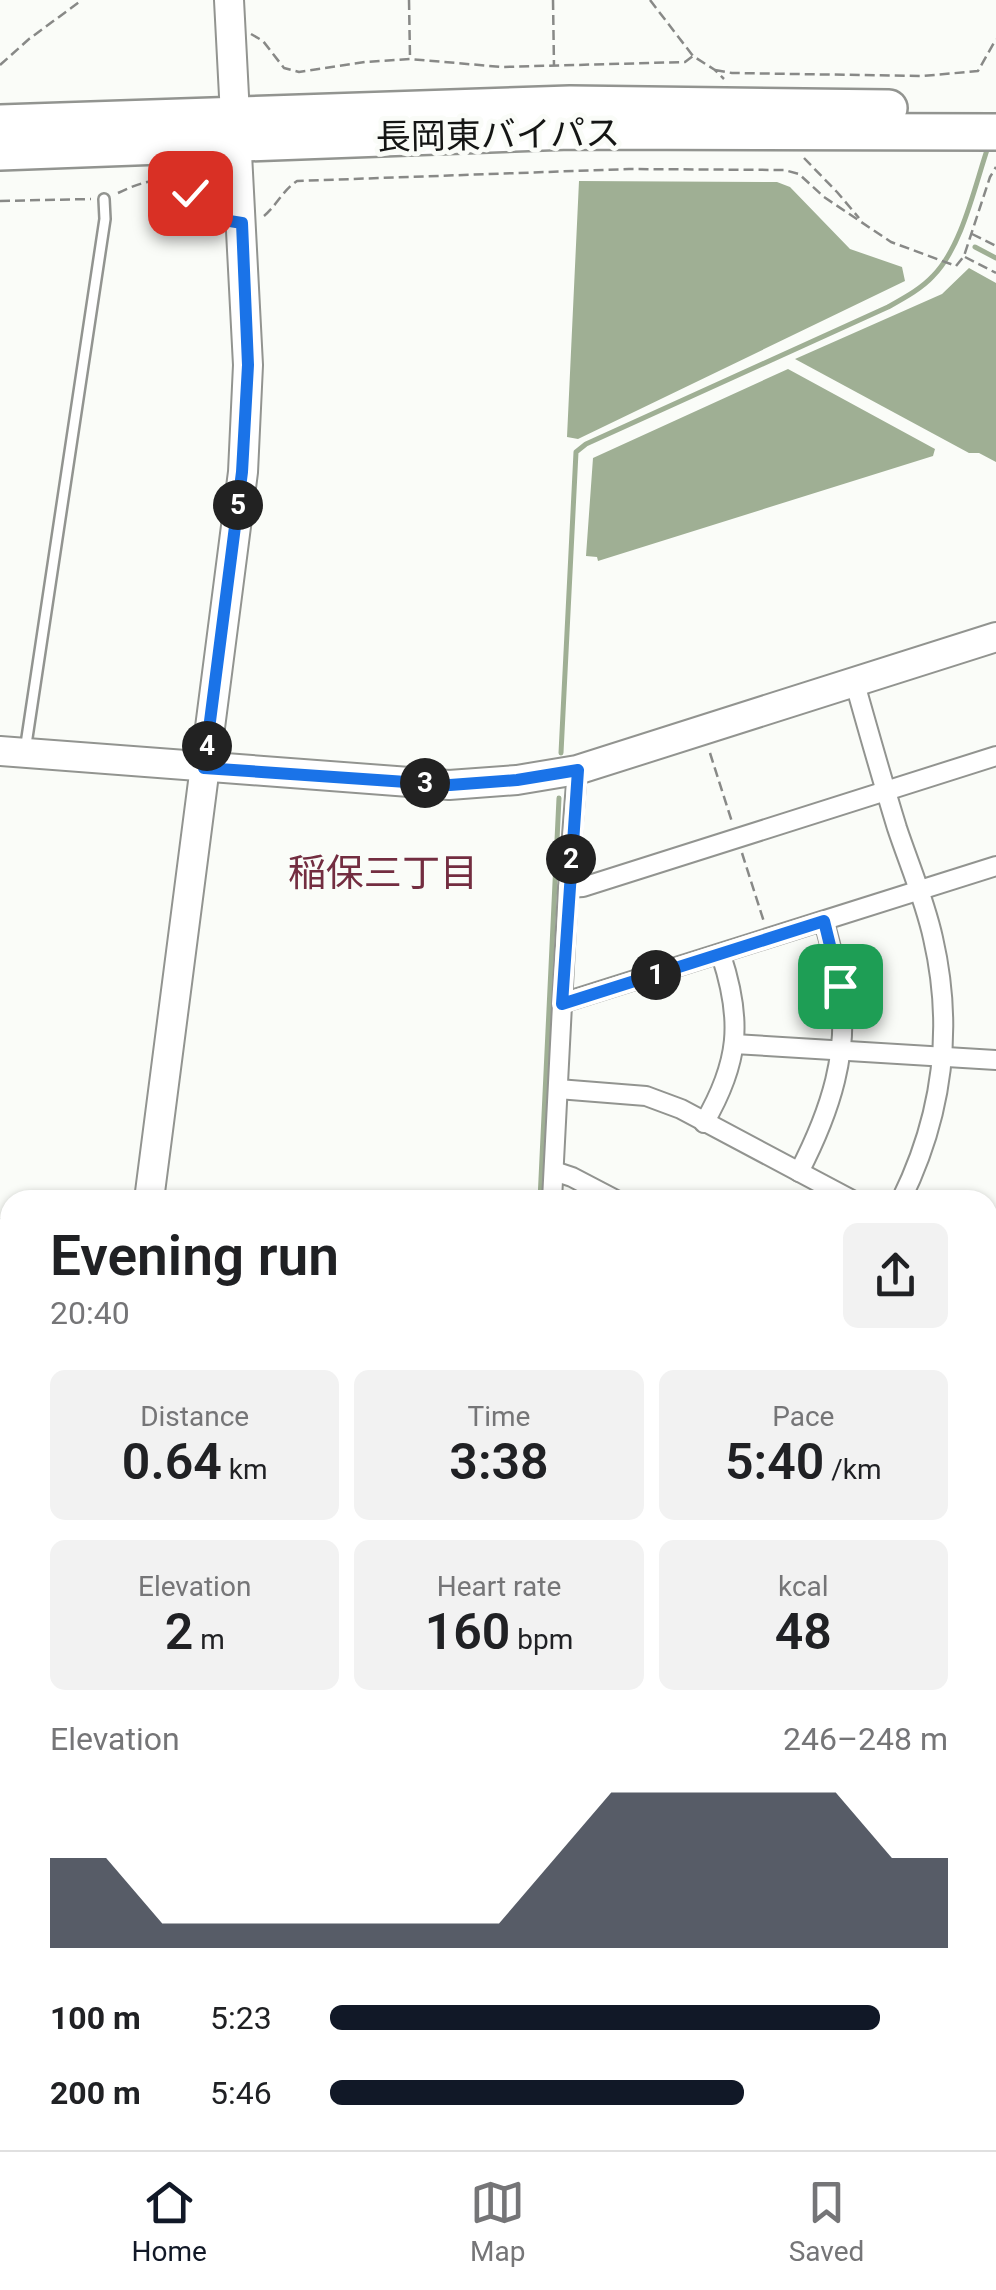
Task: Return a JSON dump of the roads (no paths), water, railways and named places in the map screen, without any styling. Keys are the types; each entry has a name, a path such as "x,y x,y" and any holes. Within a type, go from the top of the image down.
{"highway":[{"name":"長岡東バイパス","path":"0,152 235,128 570,104 988,121"},
{"name":"長岡東バイパス","path":"0,124 235,128"}],"street":[{"path":"151,1190 242,472 248,365 229,0"},
{"path":"12,752 450,785 517,780 578,770 996,637"},
{"path":"854,680 933,936 938,965 944,1058 925,1144 904,1190"},
{"path":"568,888 584,887 996,756"},
{"path":"553,1190 578,770"},
{"path":"562,1004 996,866"},
{"path":"799,1172 826,1115 840,1049 840,986 824,921"},
{"path":"704,1123 721,1095 734,1044 731,986 721,955"},
{"path":"734,1044 996,1060"},
{"path":"558,1089 646,1096 681,1109 833,1190"},
{"path":"554,1171 597,1190"}],"lane":[{"path":"12,752 105,219 104,199"}],"waterway":[{"path":"561,753 576,452 586,444 888,307 918,289 933,276 952,249 988,147"},
{"path":"975,247 996,258"},
{"path":"540,1190 559,798"}],"district":[{"name":"稲保三丁目","path":"383,873"}]}
